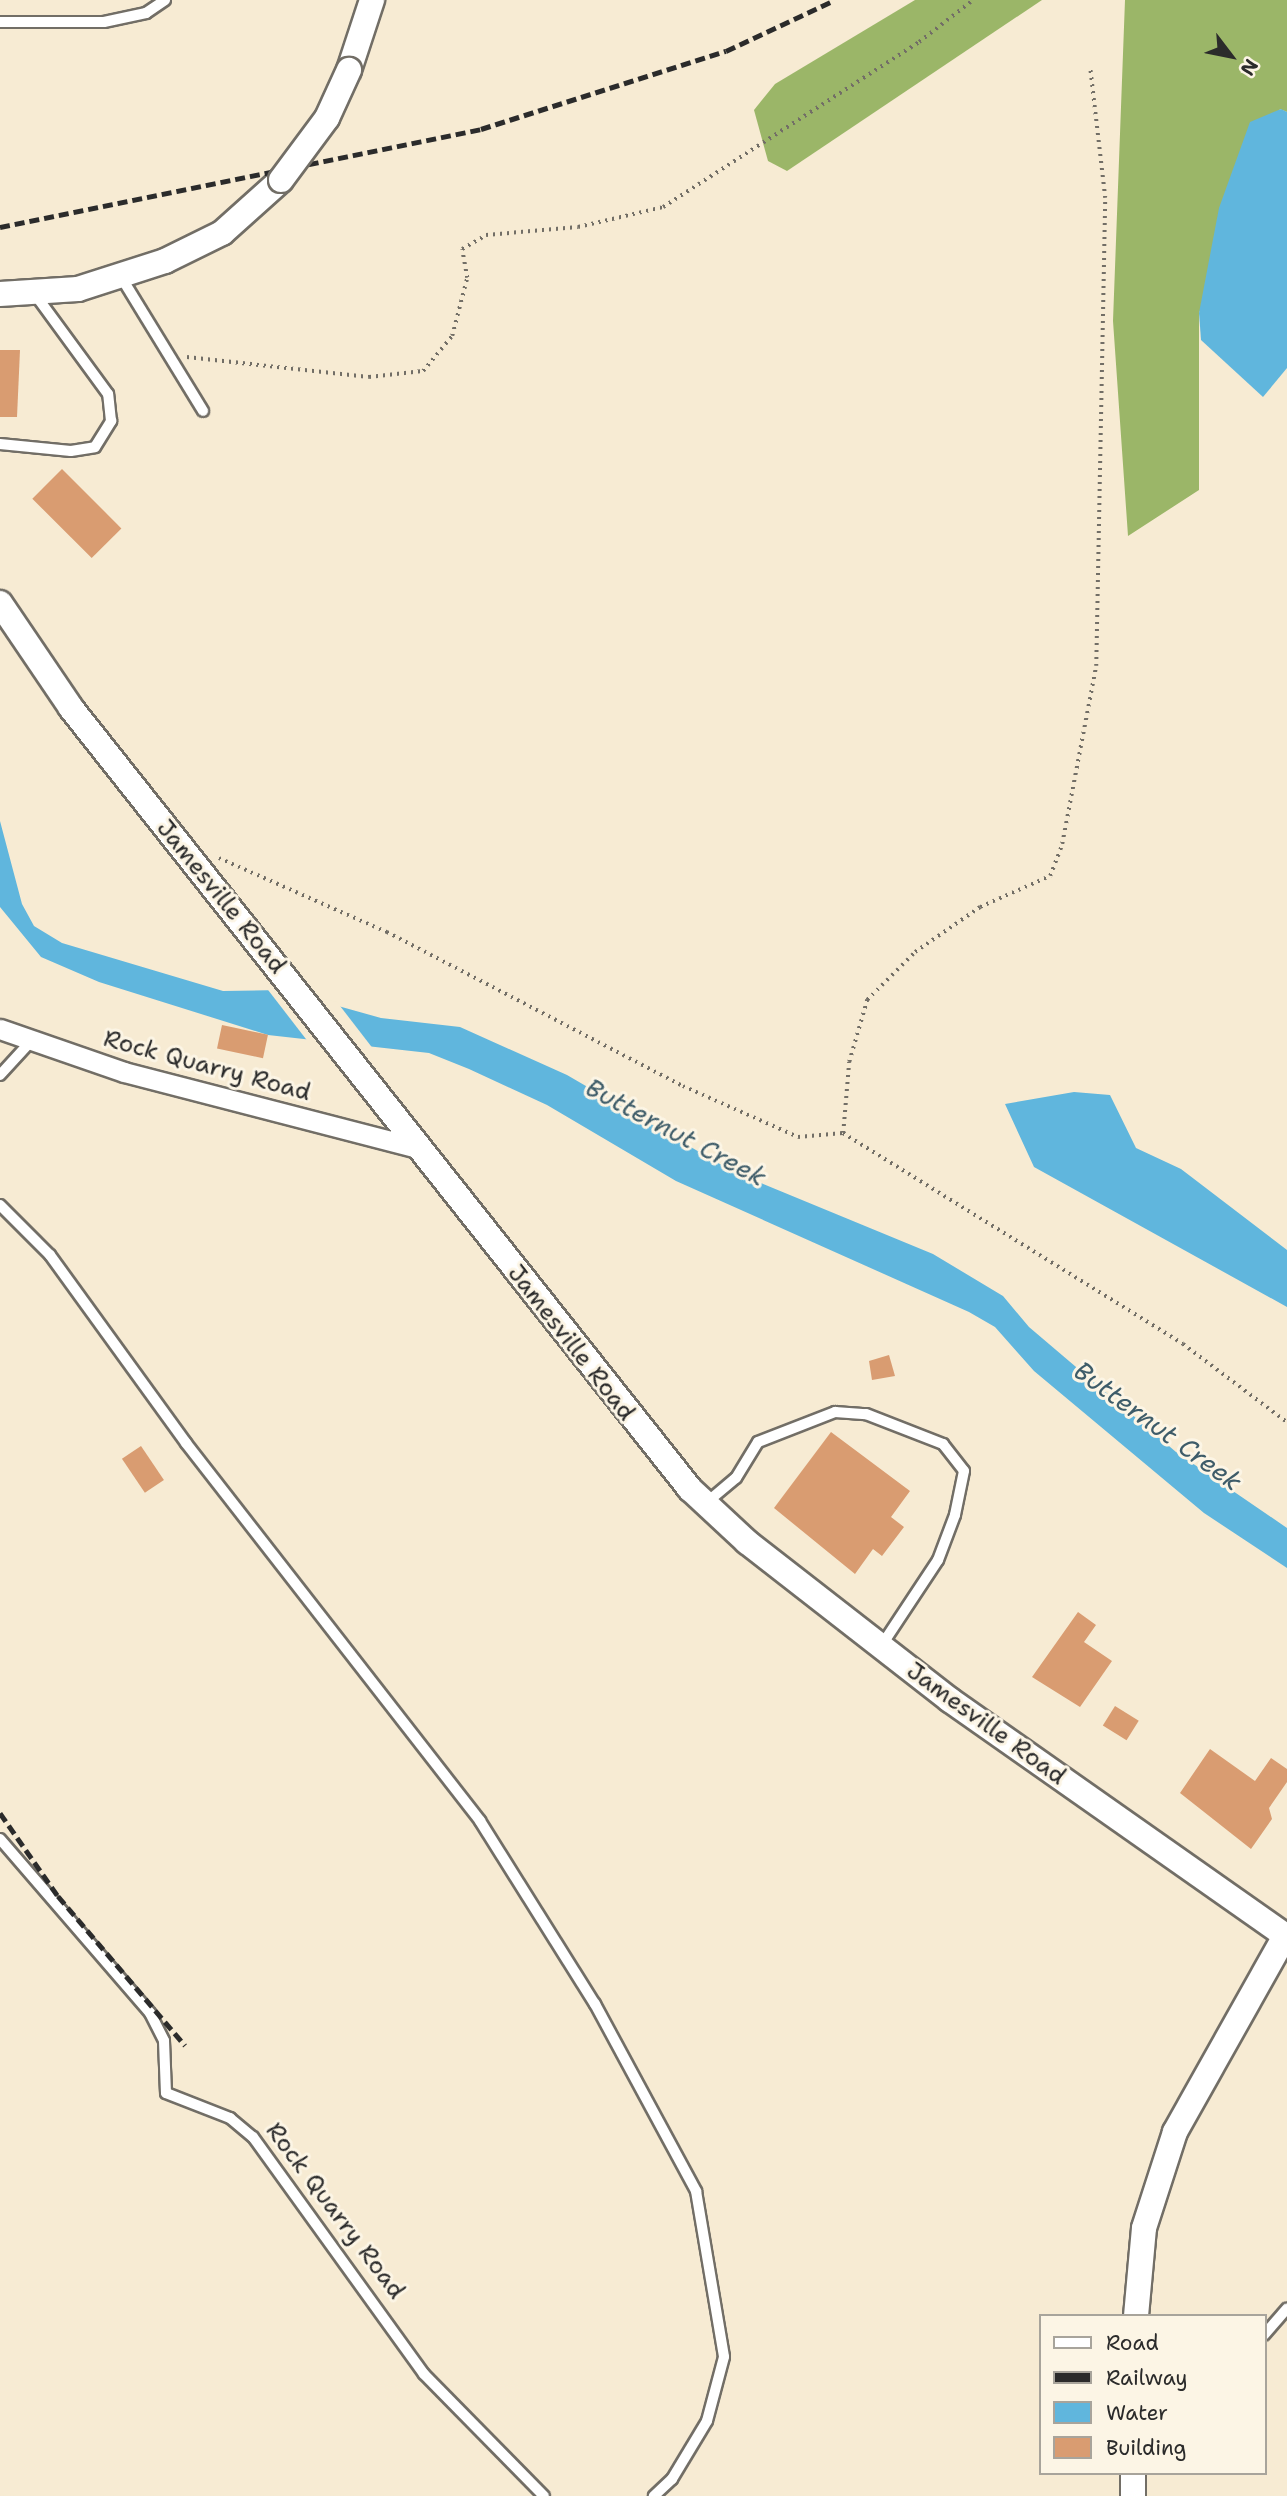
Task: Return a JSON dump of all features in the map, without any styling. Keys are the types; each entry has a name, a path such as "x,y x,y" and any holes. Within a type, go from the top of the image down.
{"street":[{"path":"0,294 34,293 121,278 211,239 248,213 296,163 349,70 372,0"},
{"name":"Jamesville Road","path":"0,603 71,708 360,1068 415,1147 637,1427 706,1503 881,1647 1286,1936"},
{"name":"Rock Quarry Road","path":"0,1029 31,1041 415,1147"},
{"path":"1136,2314 1144,2228 1175,2132 1286,1936"},
{"path":"1133,2475 1133,2496"}],"lane":[{"path":"0,22 104,22 146,13 165,0"},
{"path":"121,278 203,411"},
{"path":"4,446 95,447 111,421 108,394 34,293"},
{"path":"0,1075 31,1041"},
{"path":"0,1205 50,1255 186,1443 480,1821 595,2004 696,2191 724,2357 707,2421 672,2479 654,2496"},
{"path":"706,1503 736,1478 758,1441 835,1412 866,1414 943,1444 964,1471 955,1515 938,1559 881,1647"},
{"name":"Rock Quarry Road","path":"0,1839 150,2013 164,2041 166,2093 230,2118 253,2137 424,2374 544,2496"},
{"path":"1266,2332 1287,2309"}],"path":[{"path":"167,355 369,377 423,371 452,336 467,278 462,249 486,235 578,226 663,206 919,42 973,0"},
{"path":"844,1133 849,1062 867,1000 915,952 980,907 1050,876 1062,844 1096,666 1105,198 1090,68"},
{"path":"210,854 387,932 709,1098 798,1137 844,1133 1183,1344 1287,1422"}],"green space":[{"path":"915,0 1042,0 787,171 768,161 754,110 775,84"},
{"path":"1125,0 1287,0 1287,112 1280,109 1199,313 1199,490 1128,536 1113,321"}],"water":[{"path":"1281,109 1287,112 1287,368 1263,397 1201,340 1199,313 1219,208 1250,122"},
{"path":"0,821 22,904 34,926 62,943 223,991 281,990 381,1018 460,1027 567,1075 732,1171 933,1254 1003,1296 1029,1327 1176,1452 1287,1528 1287,1568 1204,1513 1034,1371 995,1327 969,1312 676,1181 547,1105 429,1053 268,1035 99,982 41,957 0,907"},
{"path":"1074,1092 1110,1095 1136,1148 1181,1169 1287,1250 1287,1307 1034,1167 1005,1104"}],"pier":[{"path":"265,986 337,1002 374,1050 309,1043"}],"building":[{"path":"0,350 20,350 17,417 0,417"},
{"path":"62,469 121,528 92,558 32,499"},
{"path":"222,1025 268,1035 263,1058 217,1048"},
{"path":"889,1355 895,1376 872,1380 869,1361"},
{"path":"831,1432 910,1491 891,1517 904,1527 882,1556 873,1549 855,1574 774,1508"},
{"path":"141,1446 164,1480 145,1493 122,1459"},
{"path":"1078,1612 1096,1625 1084,1642 1112,1661 1080,1707 1032,1677"},
{"path":"1115,1706 1139,1721 1127,1740 1103,1726"},
{"path":"1210,1749 1255,1781 1271,1758 1287,1769 1287,1782 1269,1808 1272,1819 1251,1849 1180,1793"}],"railway":[{"path":"0,227 481,129 726,51 835,0"},
{"path":"0,1813 58,1896 185,2045"}],"water label":[{"name":"Butternut Creek","path":"676,1132"},
{"name":"Butternut Creek","path":"1158,1426"}]}
